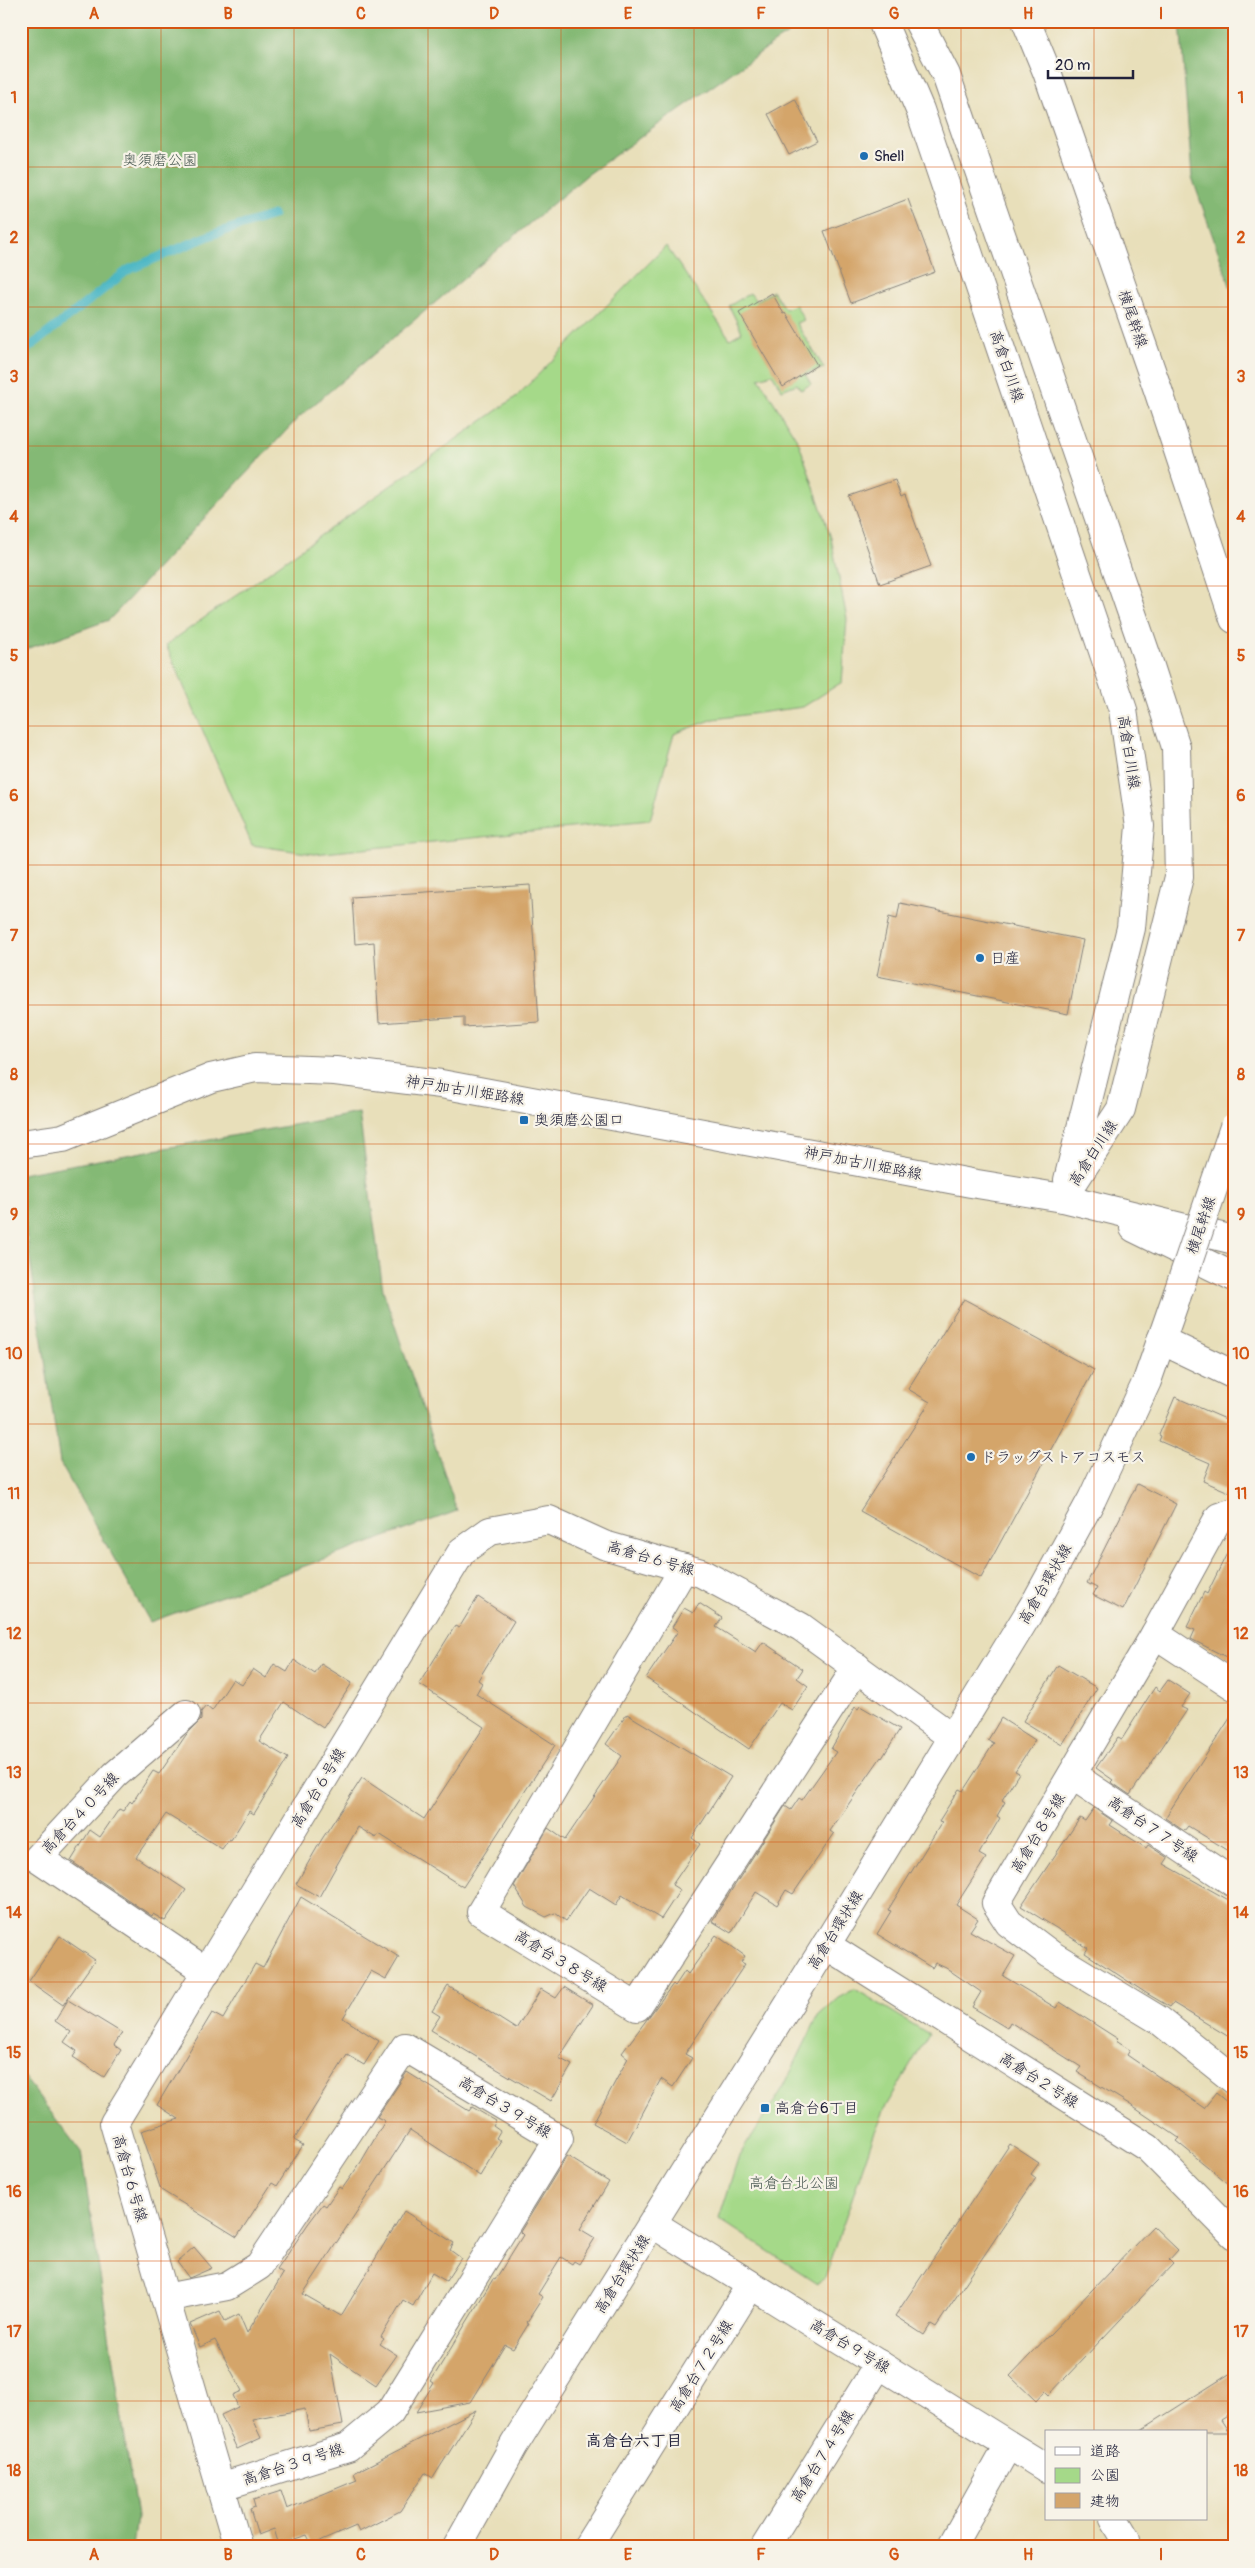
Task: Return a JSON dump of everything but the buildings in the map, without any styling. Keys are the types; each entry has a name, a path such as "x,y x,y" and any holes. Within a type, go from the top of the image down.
{"street":[{"name":"高倉白川線","path":"882,21 920,110 1123,710 1140,826 1131,928 1063,1198"},
{"name":"高倉白川線","path":"918,21 946,75 1147,656 1176,747 1179,878 1121,1109 1063,1198"},
{"name":"横尾幹線","path":"1026,21 1047,72 1148,362 1234,618"},
{"name":"神戸加古川姫路線","path":"21,1144 63,1138 211,1078 255,1068 335,1071 441,1084 971,1183 1063,1198 1234,1240"},
{"name":"横尾幹線","path":"1177,1295 1234,1127"},
{"name":"神戸加古川姫路線","path":"1063,1198 1164,1241 1234,1277"},
{"name":"高倉台環状線","path":"457,2547 514,2444 826,1945 1038,1598 1092,1499 1147,1381 1177,1295"},
{"path":"1161,1340 1234,1375"},
{"name":"高倉台８号線","path":"1234,1512 1218,1517 1155,1634 996,1903 1009,1922 1050,1954 1158,2020 1234,2080"},
{"name":"高倉台６号線","path":"238,2547 114,2124 462,1551 490,1531 549,1520 604,1545 701,1573 801,1627 953,1738"},
{"name":"高倉台３８号線","path":"684,1568 481,1912 637,2007 857,1667"},
{"path":"1155,1634 1234,1686"},
{"name":"高倉台４０号線","path":"186,1714 115,1774 38,1858 206,1972"},
{"name":"高倉台７７号線","path":"1072,1774 1234,1883"},
{"name":"高倉台２号線","path":"826,1945 1148,2148 1234,2235"},
{"name":"高倉台３９号線","path":"165,2298 227,2286 259,2266 404,2047 558,2139 390,2412 348,2447 220,2487"},
{"name":"高倉台９号線","path":"653,2224 750,2286 1045,2467"},
{"name":"高倉台７２号線","path":"587,2547 750,2286"},
{"name":"高倉台７４号線","path":"765,2547 879,2364"},
{"path":"951,2547 1008,2445"},
{"path":"1115,2520 1126,2539 1127,2547"}],"green space":[{"name":"奥須磨公園","path":"21,21 810,21 778,40 587,175 299,417 109,620 21,651"},
{"path":"1180,21 1234,21 1234,297 1192,177"},
{"path":"666,246 730,339 742,332 729,306 750,293 756,301 773,291 785,309 796,305 804,320 796,323 824,368 805,374 811,384 801,390 797,384 782,390 772,374 759,378 799,443 831,538 847,619 842,682 803,707 714,719 674,734 650,820 314,854 252,845 166,645 517,396"},
{"path":"359,1113 383,1290 457,1511 150,1622 60,1463 21,1197 21,1174"},
{"name":"高倉台北公園","path":"855,1989 929,2034 886,2106 874,2134 825,2278 817,2283 719,2219 739,2156 783,2088 818,2016 838,1998"},
{"path":"21,2073 81,2152 137,2517 133,2547 21,2547"}],"waterway":[{"path":"21,354 128,270 211,235 273,215"}],"place":[{"name":"Shell","path":"864,156"},
{"name":"日産","path":"980,958"},
{"name":"奥須磨公園口","path":"524,1120"},
{"name":"ドラッグストアコスモス","path":"971,1457"},
{"name":"高倉台6丁目","path":"765,2108"}],"district":[{"name":"高倉台六丁目","path":"634,2440"}]}
